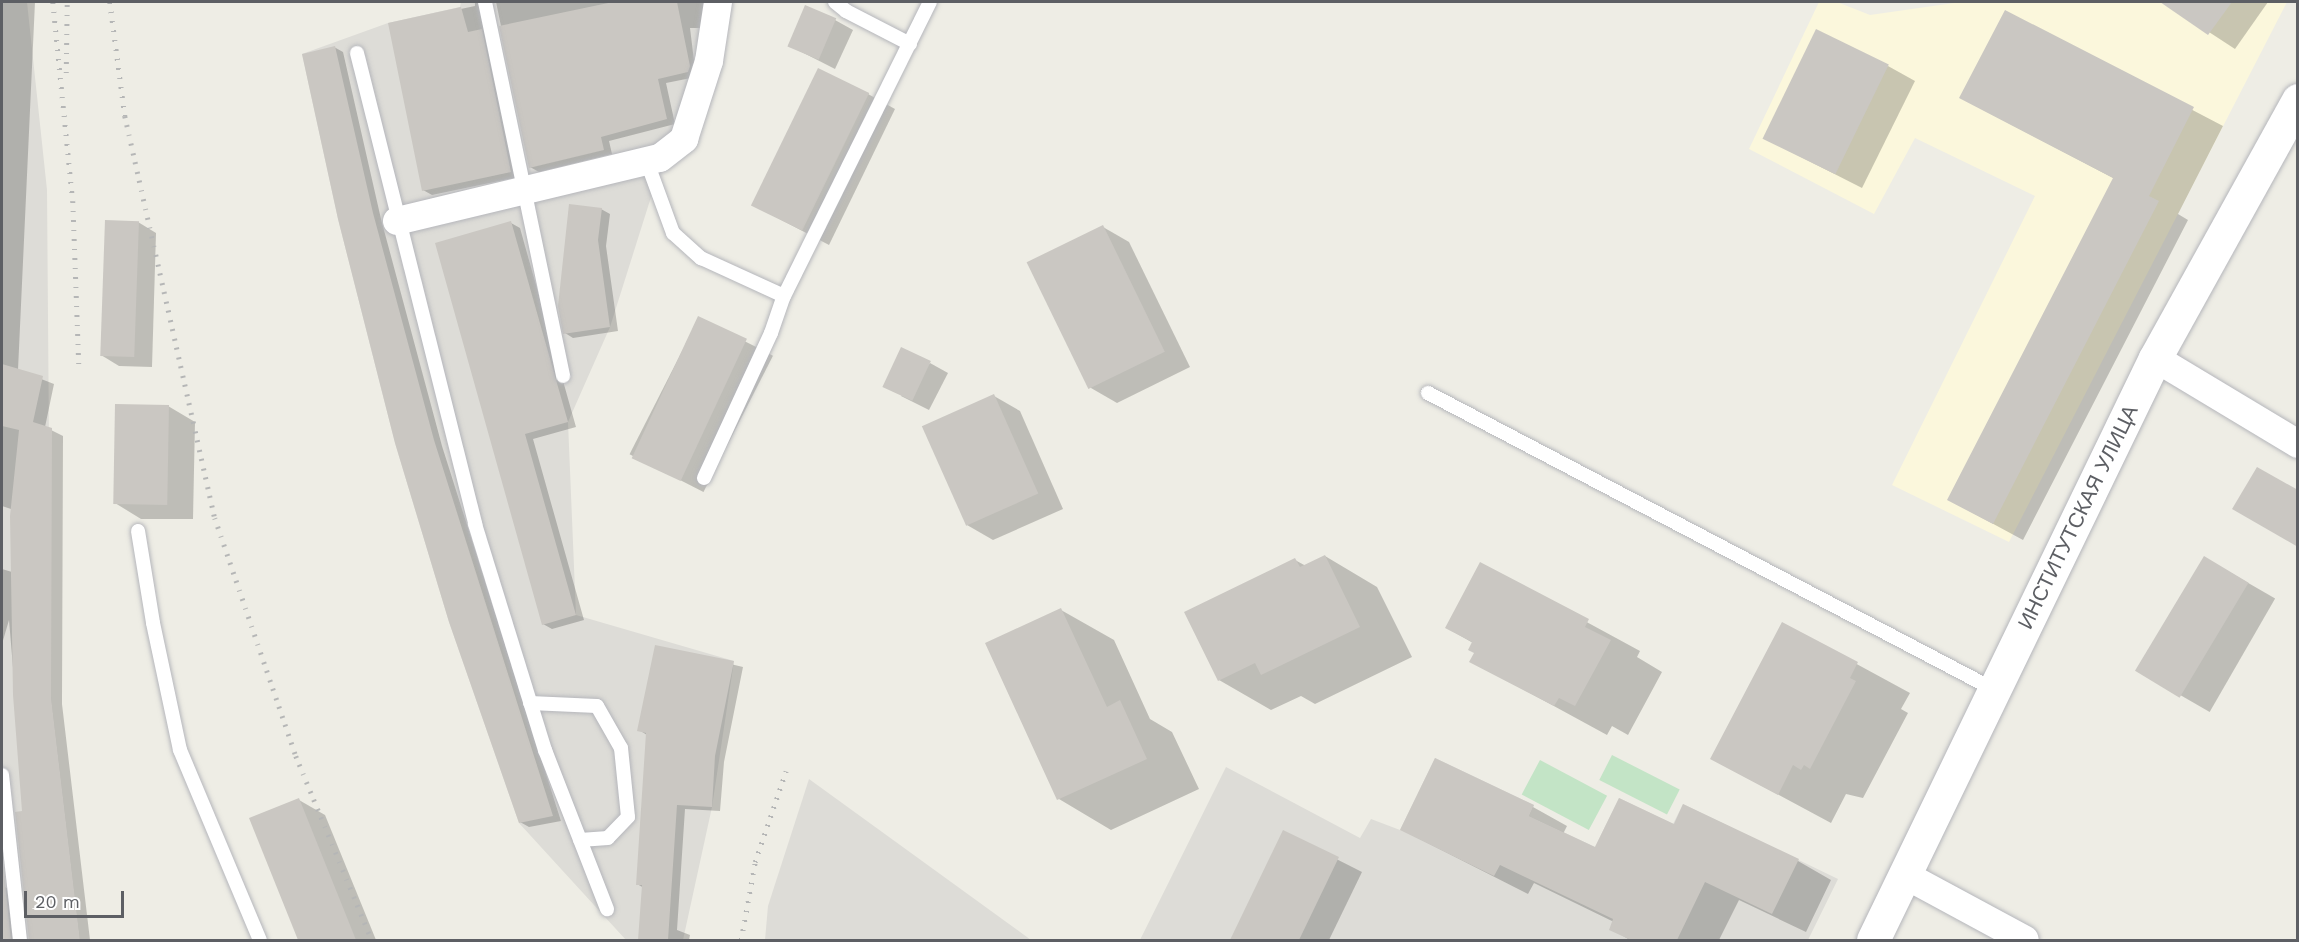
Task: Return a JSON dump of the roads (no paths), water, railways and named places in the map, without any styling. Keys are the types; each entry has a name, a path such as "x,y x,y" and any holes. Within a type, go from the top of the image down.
{"main road":[{"name":"ИНСТИТУТСКАЯ УЛИЦА","path":"1873,940 2155,358 2293,121"}],"street":[{"path":"397,221 527,192 660,158 684,139 709,61 718,2"},
{"path":"2155,358 2298,444"},
{"path":"1905,875 2025,940"}],"lane":[{"path":"485,2 527,192 563,376"},
{"path":"835,2 846,11 910,44"},
{"path":"704,478 771,333 784,296 930,2"},
{"path":"357,53 397,221 475,524 530,703 607,909"},
{"path":"647,162 673,233 701,258 784,296"},
{"path":"1428,393 1995,690"},
{"path":"138,531 153,623 180,750 260,940"},
{"path":"530,703 597,706 621,748 628,817 608,838 580,840"},
{"path":"2,775 5,855 20,940"}],"railway":[{"path":"53,2 73,201 79,364"},
{"path":"66,73 67,2"},
{"path":"110,2 125,116 215,518 296,756 372,940"},
{"path":"741,940 755,862 786,771"}]}
